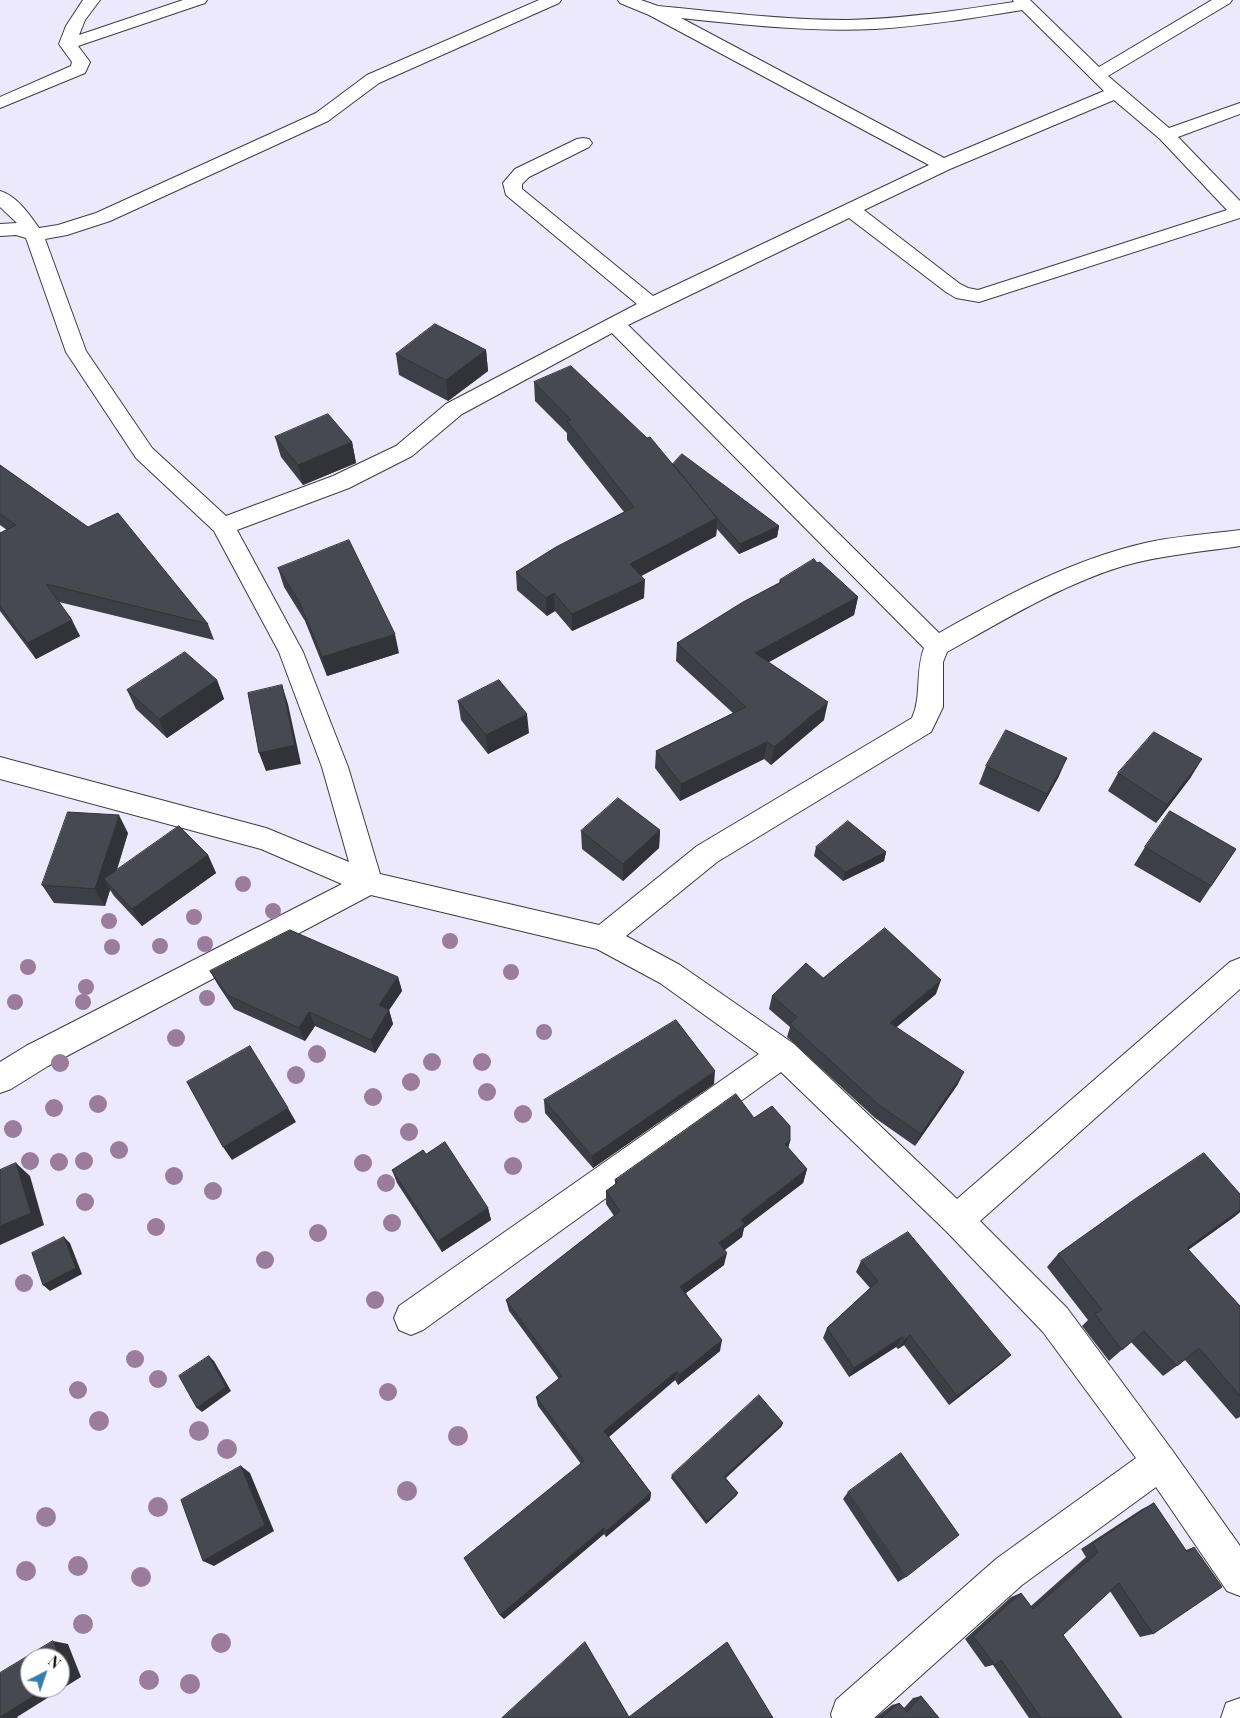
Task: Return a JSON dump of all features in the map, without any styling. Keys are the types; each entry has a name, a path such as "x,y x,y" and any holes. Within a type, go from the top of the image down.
{"street":[{"path":"0,103 79,69 82,62 68,44 72,24 92,0"},
{"path":"68,44 199,0"},
{"path":"0,230 17,229 34,234 60,231 104,217 322,116 373,79 553,0"},
{"path":"626,0 655,11 943,164"},
{"path":"1097,75 1224,0"},
{"path":"655,11 826,25 874,24 944,17 1023,2 1116,94 1166,135 1240,212 979,296 963,294 953,288 850,208"},
{"path":"223,526 341,482 404,451 454,409 484,391 614,323 850,208 943,164 1116,94"},
{"path":"1166,135 1240,108"},
{"path":"583,143 522,173 512,183 513,191 651,305"},
{"path":"0,197 19,213 34,234 76,352 144,453 223,526 291,652 335,768 369,883"},
{"path":"614,323 937,646"},
{"path":"604,938 707,854 922,725 930,708 931,662 937,646 1020,599 1096,567 1145,552 1240,538"},
{"path":"0,768 266,839 369,883 604,938 670,974 783,1054 957,1220 1055,1320 1160,1462 1240,1578"},
{"path":"0,1078 369,883"},
{"path":"957,1220 1240,971"},
{"path":"411,1318 783,1054"},
{"path":"850,1714 1009,1572 1160,1462"}],"building":[{"path":"435,324 486,350 446,380 396,354"},
{"path":"571,366 647,438 650,437 717,518 630,564 645,580 572,614 554,593 546,598 516,572 556,547 634,507 567,421 571,420 534,382"},
{"path":"328,414 352,442 298,465 275,437"},
{"path":"682,454 779,526 740,544 673,464"},
{"path":"0,465 88,527 118,513 208,624 46,584 72,620 27,643 0,606 0,533 16,525 0,514"},
{"path":"349,540 395,634 322,657 299,601 278,568"},
{"path":"814,559 817,563 820,562 858,597 755,653 828,702 774,747 767,742 681,784 656,751 746,707 677,643 743,602 781,582 780,580"},
{"path":"185,652 217,680 159,719 127,690"},
{"path":"499,680 527,714 486,735 458,701"},
{"path":"282,685 295,745 259,753 248,693"},
{"path":"1006,730 1067,758 1047,794 986,766"},
{"path":"1154,732 1202,759 1167,805 1118,773"},
{"path":"618,798 660,830 623,864 581,831"},
{"path":"1170,811 1236,849 1211,886 1145,847"},
{"path":"68,812 119,815 95,889 42,885"},
{"path":"848,821 886,852 845,872 816,847"},
{"path":"179,826 208,855 132,909 104,879"},
{"path":"885,928 941,980 890,1023 964,1072 921,1134 880,1106 790,1024 797,1017 772,996 806,963 823,978"},
{"path":"290,930 398,977 379,1005 389,1010 371,1040 309,1012 299,1028 227,995 210,971"},
{"path":"676,1020 715,1071 592,1156 544,1100"},
{"path":"250,1046 288,1108 223,1147 187,1082"},
{"path":"736,1094 754,1118 772,1106 790,1126 790,1141 785,1144 807,1169 741,1220 745,1224 719,1243 727,1253 680,1287 722,1340 679,1375 677,1371 604,1431 651,1493 606,1531 604,1528 500,1615 464,1558 584,1461 536,1397 562,1376 506,1300 620,1211 606,1191 617,1183 615,1180"},
{"path":"445,1142 488,1208 438,1241 392,1170 423,1150 426,1154"},
{"path":"1204,1153 1240,1194 1240,1210 1187,1248 1240,1306 1240,1396 1199,1348 1177,1366 1144,1331 1122,1350 1095,1314 1102,1310 1058,1254"},
{"path":"16,1163 31,1213 0,1226 0,1170"},
{"path":"908,1232 1011,1355 957,1396 910,1335 905,1340 902,1337 854,1368 827,1328 878,1281 861,1261"},
{"path":"64,1237 76,1268 43,1285 32,1253"},
{"path":"209,1356 226,1387 197,1408 179,1376"},
{"path":"759,1395 783,1423 724,1477 738,1493 707,1521 672,1475"},
{"path":"901,1453 959,1535 906,1577 848,1492"},
{"path":"241,1466 265,1525 203,1561 181,1500"},
{"path":"1154,1503 1187,1552 1194,1547 1222,1587 1153,1634 1119,1583 1063,1635 1122,1718 1041,1718 1001,1660 995,1665 973,1636 1021,1593 1033,1609 1098,1552 1093,1544"},
{"path":"53,1641 56,1648 41,1648"},
{"path":"585,1642 629,1717 727,1642 773,1718 502,1718"},
{"path":"20,1661 20,1698 30,1698 1,1716 3,1718 0,1718 0,1673"},
{"path":"921,1696 939,1718 881,1718 899,1703 907,1712"}]}
